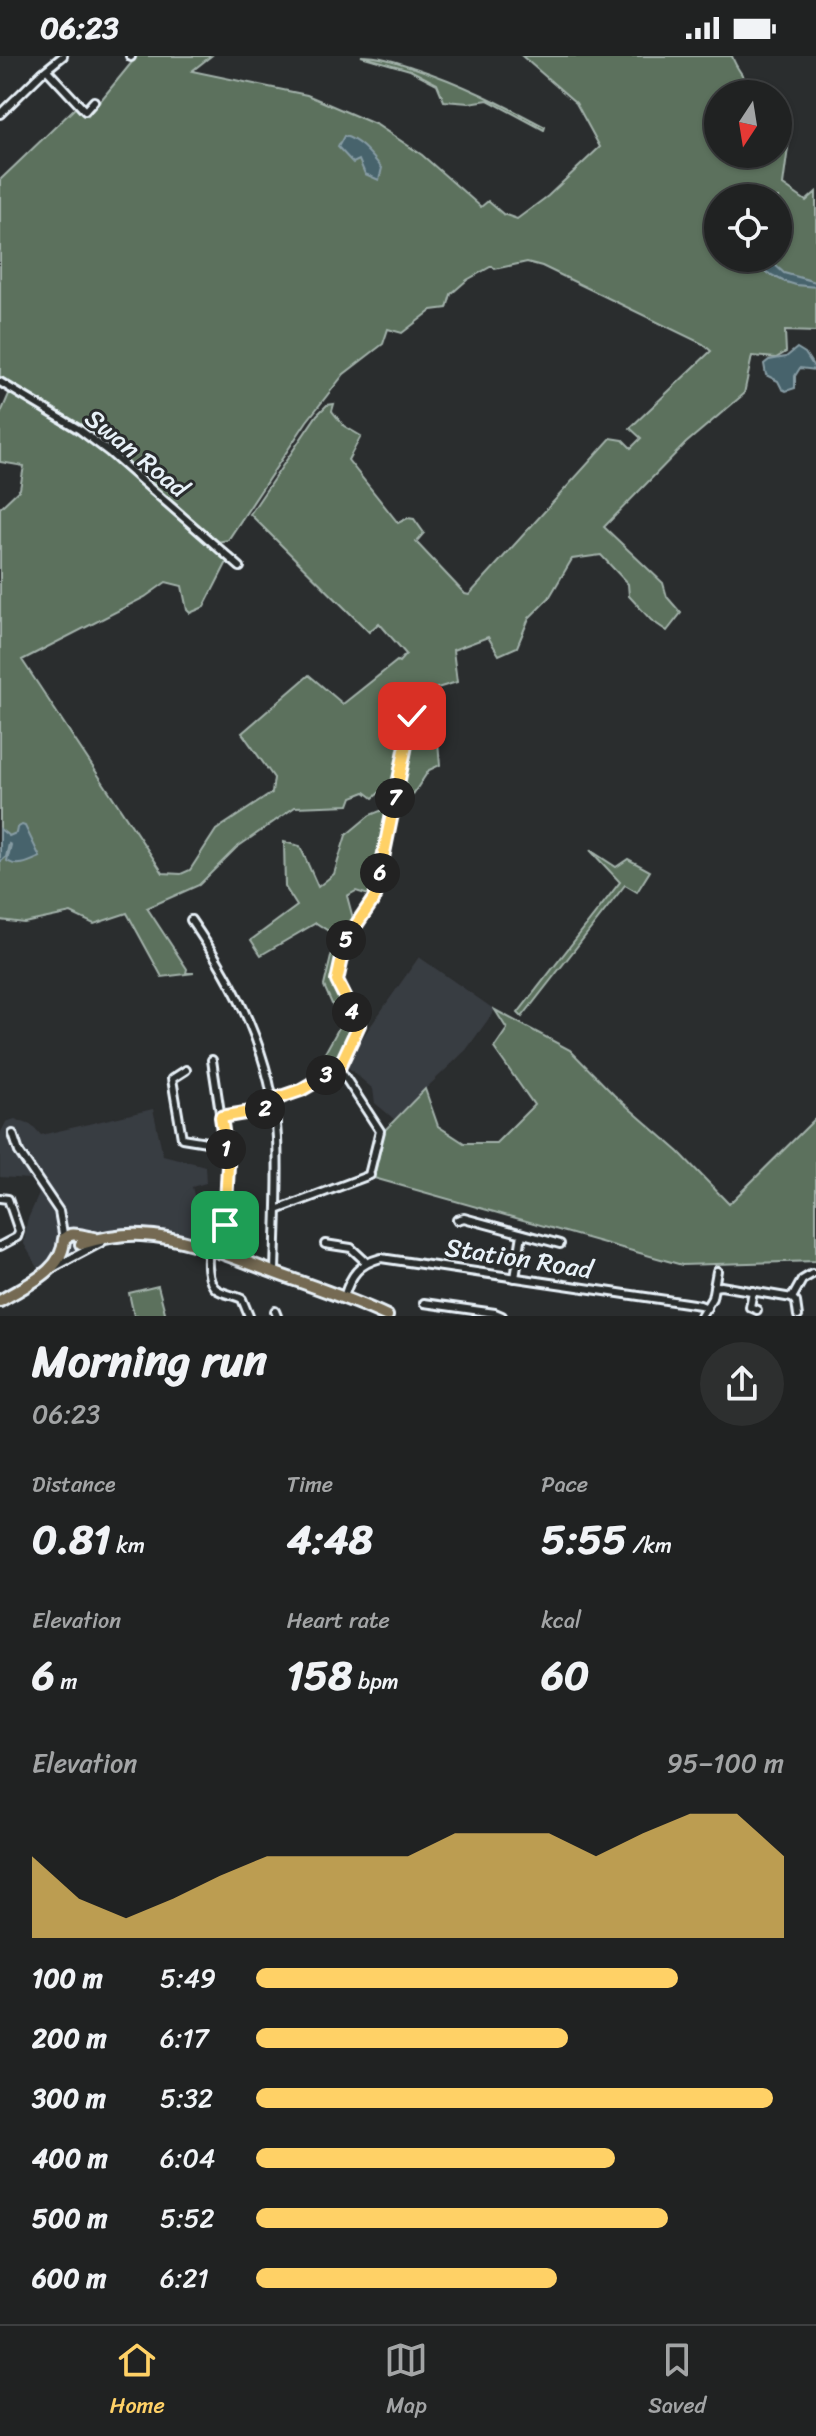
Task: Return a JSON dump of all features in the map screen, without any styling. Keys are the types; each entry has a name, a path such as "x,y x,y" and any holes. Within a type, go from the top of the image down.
{"main road":[{"path":"0,1301 56,1264 72,1242 145,1235 209,1250 344,1297 387,1316"}],"street":[{"path":"0,114 63,56"},
{"path":"47,70 85,111 94,101"},
{"name":"Swan Road","path":"0,382 80,430 109,452 240,567"},
{"path":"221,1117 273,1104 339,1068 359,1025 337,981 346,940 375,897 412,716"},
{"path":"191,920 221,964 239,998 264,1066 277,1136 275,1273"},
{"path":"212,1060 228,1165 225,1225"},
{"path":"277,1210 371,1174 380,1131 339,1068"},
{"path":"186,1070 172,1079 182,1138 225,1145"},
{"path":"13,1134 19,1152 53,1202 72,1242"},
{"path":"0,1198 8,1199 19,1231 17,1237 0,1246"},
{"path":"455,1220 464,1218 560,1244"},
{"path":"515,1278 522,1234"},
{"path":"56,1264 88,1251 104,1238"},
{"path":"329,1247 351,1248 366,1262 354,1272 344,1297"},
{"path":"209,1250 213,1286 242,1299 249,1316"},
{"name":"Station Road","path":"366,1262 381,1258 707,1308"},
{"path":"701,1316 707,1308 717,1271"},
{"path":"792,1298 801,1277 812,1274"},
{"path":"714,1287 792,1298"},
{"path":"753,1291 753,1310"},
{"path":"792,1298 797,1307 795,1316"},
{"path":"424,1303 502,1316"}],"shaded area":[{"path":"419,957 495,1010 466,1050 394,1119 375,1103 373,1089 344,1064"},
{"path":"153,1109 163,1155 205,1166 206,1183 192,1187 198,1211 206,1221 200,1246 157,1234 120,1231 98,1238 40,1271 24,1244 27,1221 39,1194 30,1179 0,1177 0,1134 6,1122 15,1119 33,1126 41,1135"}],"green space":[{"path":"137,56 211,56 192,71 307,95 377,125 422,155 481,207 488,201 503,214 517,219 548,196 600,147 576,103 522,56 732,56 745,80 704,80 704,168 785,168 783,184 704,184 704,272 792,272 792,191 806,201 816,192 816,332 785,331 786,352 776,358 752,356 744,394 686,443 604,527 663,583 667,597 681,613 667,631 651,620 629,596 628,584 601,555 572,559 549,598 529,618 517,647 499,655 488,637 453,650 457,682 424,692 430,728 422,743 438,742 440,765 429,770 410,799 387,786 373,798 365,792 352,797 349,805 295,807 236,848 199,885 147,908 187,969 186,973 194,973 162,977 127,913 94,924 71,913 24,923 0,920 0,508 20,489 24,466 0,462 0,415 9,394 47,415 120,465 227,562 204,607 190,613 182,586 166,582 145,597 22,660 163,873 181,874 190,870 216,830 272,793 274,778 242,733 309,675 343,704 406,654 379,623 369,632 250,514 327,405 334,404 332,411 344,426 361,436 348,460 398,523 408,518 414,519 424,533 416,542 469,595 611,438 623,440 631,448 641,438 630,428 711,351 703,344 542,266 527,262 495,269 492,266 467,280 451,294 447,308 432,310 402,333 388,329 383,344 344,374 307,421 228,540 214,541 105,446 68,419 0,379 0,180 76,107 88,116"},
{"path":"361,56 389,60 449,80 529,118 545,127 544,130 488,100 469,103 444,101 437,84 410,70"},
{"path":"390,807 372,896 356,891 347,896 354,922 342,940 333,980 355,1025 337,1066 325,1070 320,1062 341,1024 324,986 336,936 316,923 261,955 251,940 297,906 285,887 284,842 300,846 318,887 334,874 346,835 370,815"},
{"path":"590,850 616,867 628,859 650,871 637,892 625,885 522,1017 518,1013 620,882"},
{"path":"495,1010 570,1050 614,1095 679,1152 729,1204 816,1118 816,1261 682,1265 374,1178 384,1131 425,1089 438,1126 464,1143 496,1143 534,1105 494,1048 507,1029"},
{"path":"158,1286 166,1316 134,1316 129,1293"}],"water":[{"path":"344,136 360,144 382,168 379,180 365,174 359,160 353,163 338,147"},
{"path":"766,272 783,272 816,282 816,287 796,285"},
{"path":"797,348 805,353 816,370 800,368 795,376 795,388 786,391 778,381 766,375 764,364 786,357"},
{"path":"22,825 40,857 24,864 11,863 7,861 9,844 6,857 0,862 0,829 9,836"}],"route":[{"path":"225,1225 228,1165 221,1117 274,1108 272,1100 301,1090 339,1068 359,1025 337,981 346,940 375,897 412,716"}]}
